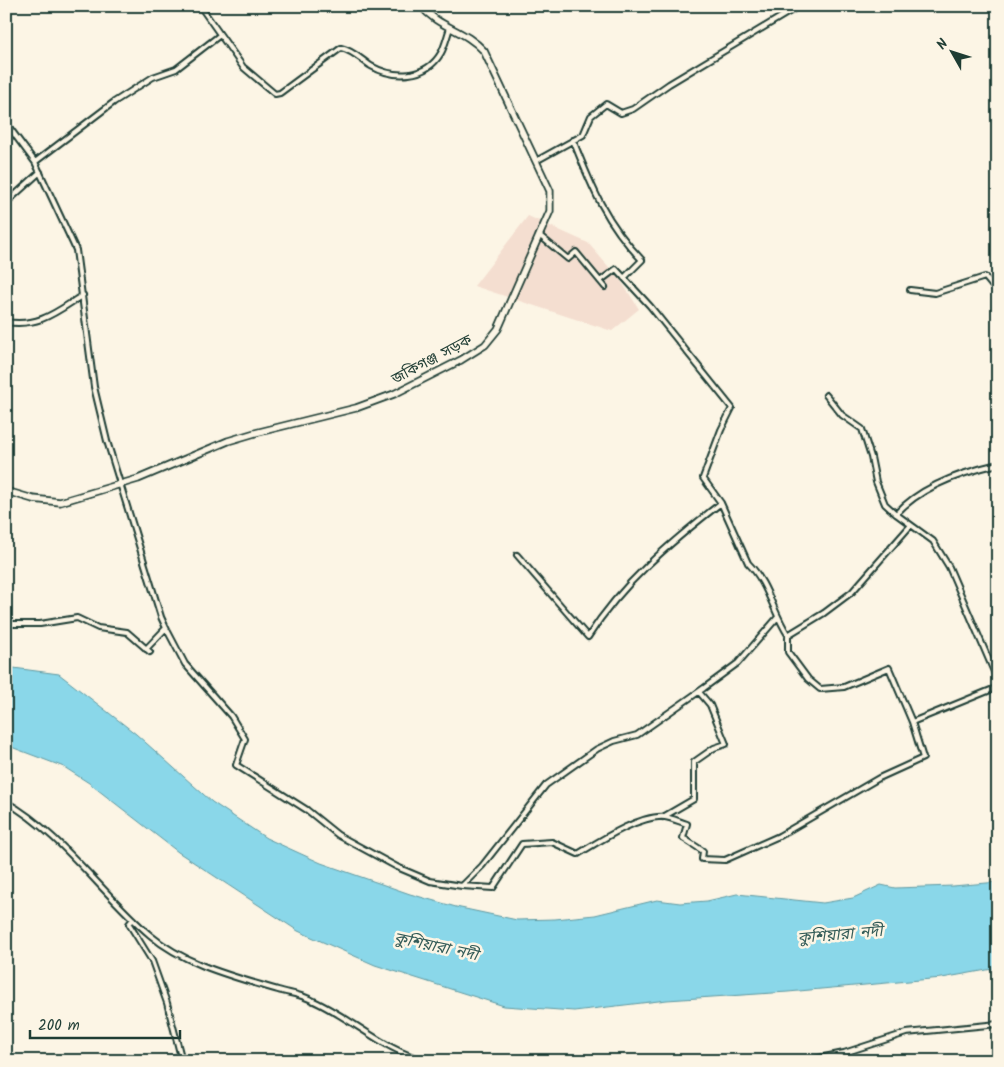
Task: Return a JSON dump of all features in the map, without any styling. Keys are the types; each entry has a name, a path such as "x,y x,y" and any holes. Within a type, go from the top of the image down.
{"main road":[{"name":"জকিগঞ্জ সড়ক","path":"6,491 60,502 120,484 228,441 356,408 394,394 461,360 485,345 498,328 550,212 550,191 484,51 473,39 430,18 421,6"}],"street":[{"path":"200,6 243,66 275,94 280,93 341,48 386,72 402,75 418,72 430,66 440,54 450,28"},
{"path":"536,161 583,135 591,116 606,104 621,113 628,112 669,84 799,6"},
{"path":"35,162 114,102 153,77 176,69 220,35"},
{"path":"6,123 35,162 76,250 94,387 120,484 160,617 185,664 231,716 245,739 236,765 307,810 338,835 397,867 430,880 462,886 493,888 522,844 552,842 578,854 609,835 639,822 663,817 694,799 694,762 714,748 726,744 710,705 699,692"},
{"path":"573,140 593,189 610,222 642,260 624,278"},
{"path":"6,203 40,172"},
{"path":"539,235 568,259 576,252 605,287"},
{"path":"600,281 616,269 650,306 732,408 721,430 703,478 721,503 748,563 756,571 768,593 778,618 788,635 788,652 808,679 820,690 844,687 889,668 912,722 923,758 879,778 802,824 725,860 702,859 702,851 683,838 688,824 663,817"},
{"path":"910,290 935,293 985,277 998,293"},
{"path":"6,322 20,324 41,322 83,295"},
{"path":"826,395 842,415 862,429 879,490 885,504 934,541 949,567 998,681"},
{"path":"896,514 908,502 928,491 977,469 998,464"},
{"path":"517,555 588,637 605,609 622,589 663,550 721,503"},
{"path":"788,635 824,613 852,592 911,525"},
{"path":"6,624 40,624 77,618 98,628 127,632 148,651 166,628"},
{"path":"462,886 482,866 546,785 597,749 637,736 699,692 738,663 778,618"},
{"path":"912,722 998,687"},
{"path":"6,802 40,827 133,919 171,950 193,962 251,982 309,998 402,1053 427,1061"},
{"path":"133,919 129,924 152,961 167,1003 182,1061"},
{"path":"804,1061 844,1053 906,1033 998,1024"},
{"path":"500,1061 511,1061"}],"shaded area":[{"path":"528,216 588,243 621,281 639,309 612,331 474,286"}],"water":[{"name":"কুশিয়ারা নদী","path":"6,667 59,674 136,734 212,802 266,838 321,863 410,894 456,907 517,920 595,915 657,900 680,903 707,901 737,894 823,903 853,898 881,885 895,888 998,882 998,968 942,978 788,992 667,1000 574,1011 504,1006 375,965 298,931 178,852 89,783 64,767 6,745"}]}
